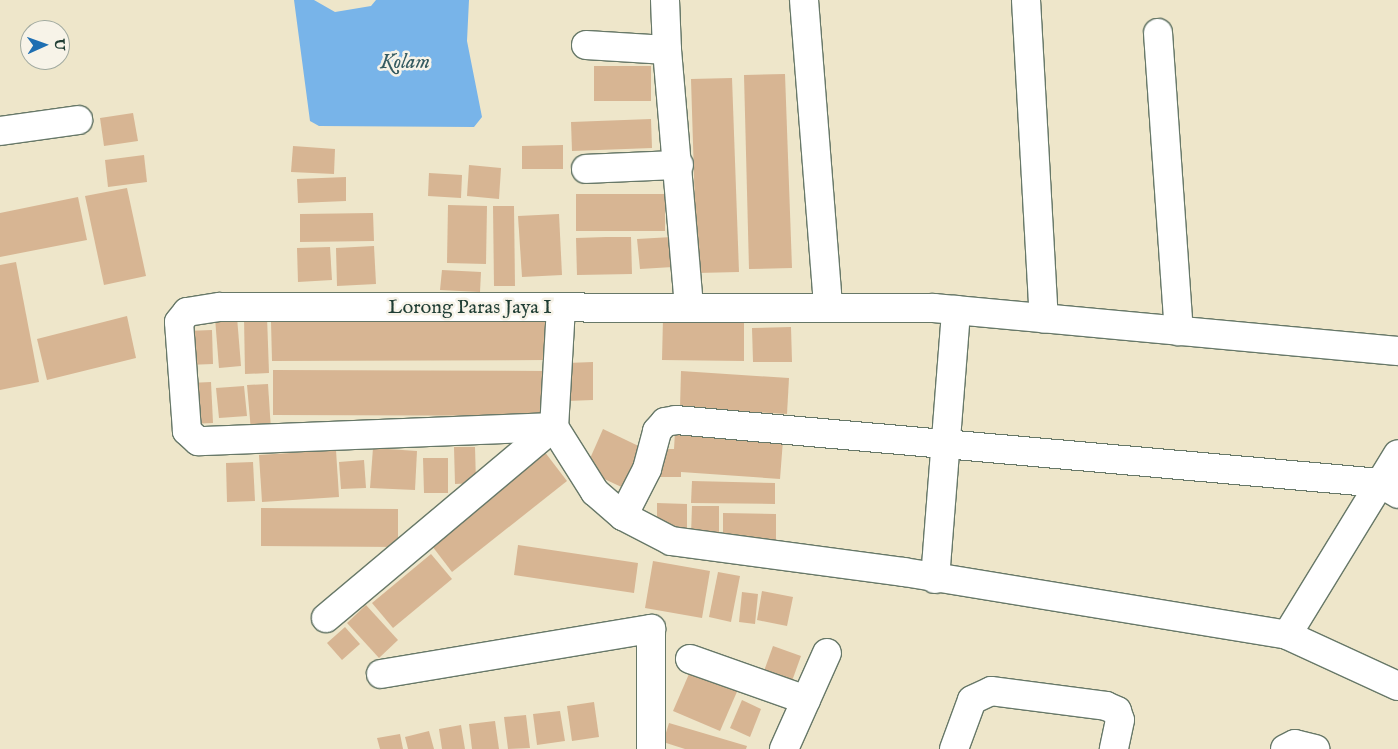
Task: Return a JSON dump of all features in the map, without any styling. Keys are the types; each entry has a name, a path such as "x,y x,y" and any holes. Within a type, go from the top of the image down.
{"street":[{"path":"666,0 667,50 679,165 689,307"},
{"path":"804,0 828,307"},
{"path":"1026,0 1044,318"},
{"path":"1158,33 1179,331"},
{"path":"586,45 667,50"},
{"path":"0,131 78,120"},
{"path":"586,169 679,165"},
{"name":"Lorong Paras Jaya I","path":"554,427 198,441 187,431 179,322 187,312 207,307 828,307 956,310 1398,351"},
{"path":"561,307 554,427 595,492 623,516 671,540 935,578 1287,635 1398,686"},
{"path":"935,578 956,310"},
{"path":"623,516 647,470 657,431 665,422 946,441 1389,489"},
{"path":"326,618 554,427"},
{"path":"1287,635 1389,489 1398,454"},
{"path":"381,674 651,630 651,749"},
{"path":"784,749 827,653"},
{"path":"690,659 806,700"},
{"path":"954,749 972,700 991,691 1106,706 1117,711 1120,720 1114,749"},
{"path":"1285,749 1295,744 1315,749"}],"water":[{"name":"Kolam","path":"294,0 314,0 335,12 371,6 376,0 469,0 467,41 482,117 474,127 319,126 310,121"}],"building":[{"path":"594,66 651,66 651,101 594,101"},
{"path":"785,74 792,268 749,269 744,75"},
{"path":"732,78 739,272 697,273 691,79"},
{"path":"133,113 138,141 104,146 100,118"},
{"path":"651,119 652,148 572,151 571,122"},
{"path":"563,145 563,169 522,169 522,146"},
{"path":"293,146 335,149 334,174 291,172"},
{"path":"144,155 147,182 108,187 105,160"},
{"path":"469,165 501,168 499,199 467,196"},
{"path":"429,173 462,175 461,198 428,196"},
{"path":"346,177 346,201 298,203 297,179"},
{"path":"127,188 146,276 104,285 85,196"},
{"path":"576,194 665,194 665,231 576,231"},
{"path":"78,197 87,240 0,257 0,213"},
{"path":"448,205 487,206 486,264 447,263"},
{"path":"493,206 514,206 515,286 494,286"},
{"path":"373,213 374,241 300,242 300,214"},
{"path":"559,214 562,275 522,277 518,216"},
{"path":"631,237 632,274 577,275 576,238"},
{"path":"672,237 673,267 640,269 637,239"},
{"path":"374,246 376,284 337,286 336,248"},
{"path":"330,247 332,280 298,282 297,248"},
{"path":"16,262 39,382 0,390 0,265"},
{"path":"442,270 481,272 480,292 440,290"},
{"path":"127,316 136,358 47,380 37,339"},
{"path":"267,316 269,373 245,374 244,317"},
{"path":"237,317 241,366 219,368 215,318"},
{"path":"663,318 744,319 744,361 662,360"},
{"path":"547,321 547,360 272,361 271,322"},
{"path":"791,327 792,362 753,362 752,328"},
{"path":"212,330 213,364 187,365 186,331"},
{"path":"593,362 593,400 567,401 567,363"},
{"path":"273,370 548,371 548,416 273,415"},
{"path":"681,371 789,378 787,414 680,408"},
{"path":"211,382 213,423 190,424 189,383"},
{"path":"268,384 271,430 251,431 247,385"},
{"path":"244,386 247,416 219,418 216,388"},
{"path":"603,429 649,451 630,491 585,470"},
{"path":"675,432 783,440 780,479 681,472 681,477 656,477 655,449 674,449"},
{"path":"454,447 475,447 476,483 455,484"},
{"path":"373,448 417,451 415,490 370,488"},
{"path":"336,450 339,497 262,502 259,455"},
{"path":"544,451 567,481 452,572 429,542"},
{"path":"423,458 448,458 448,493 424,493"},
{"path":"364,460 366,488 341,489 339,462"},
{"path":"253,462 255,501 227,502 226,463"},
{"path":"692,481 775,483 775,504 691,503"},
{"path":"657,503 687,504 687,528 657,527"},
{"path":"692,506 719,506 719,536 691,535"},
{"path":"261,508 398,509 398,547 261,546"},
{"path":"723,513 776,514 776,540 723,539"},
{"path":"518,545 638,563 634,593 514,575"},
{"path":"431,554 452,579 393,628 372,603"},
{"path":"653,561 710,571 702,618 645,608"},
{"path":"718,572 740,576 731,622 709,617"},
{"path":"762,591 793,597 787,626 757,620"},
{"path":"742,592 758,594 755,624 739,622"},
{"path":"366,605 398,640 379,658 347,623"},
{"path":"345,627 360,644 342,660 327,643"},
{"path":"773,646 801,656 792,681 764,671"},
{"path":"692,667 739,687 720,731 673,711"},
{"path":"742,700 761,709 750,737 730,728"},
{"path":"594,702 599,737 572,741 567,706"},
{"path":"560,711 565,741 537,745 533,714"},
{"path":"526,715 530,748 508,749 504,717"},
{"path":"495,721 499,749 472,749 469,724"},
{"path":"669,723 747,746 746,749 685,749 663,742"},
{"path":"461,725 465,749 442,749 439,729"},
{"path":"429,731 434,749 408,749 405,737"},
{"path":"400,734 403,749 380,749 377,738"}]}
